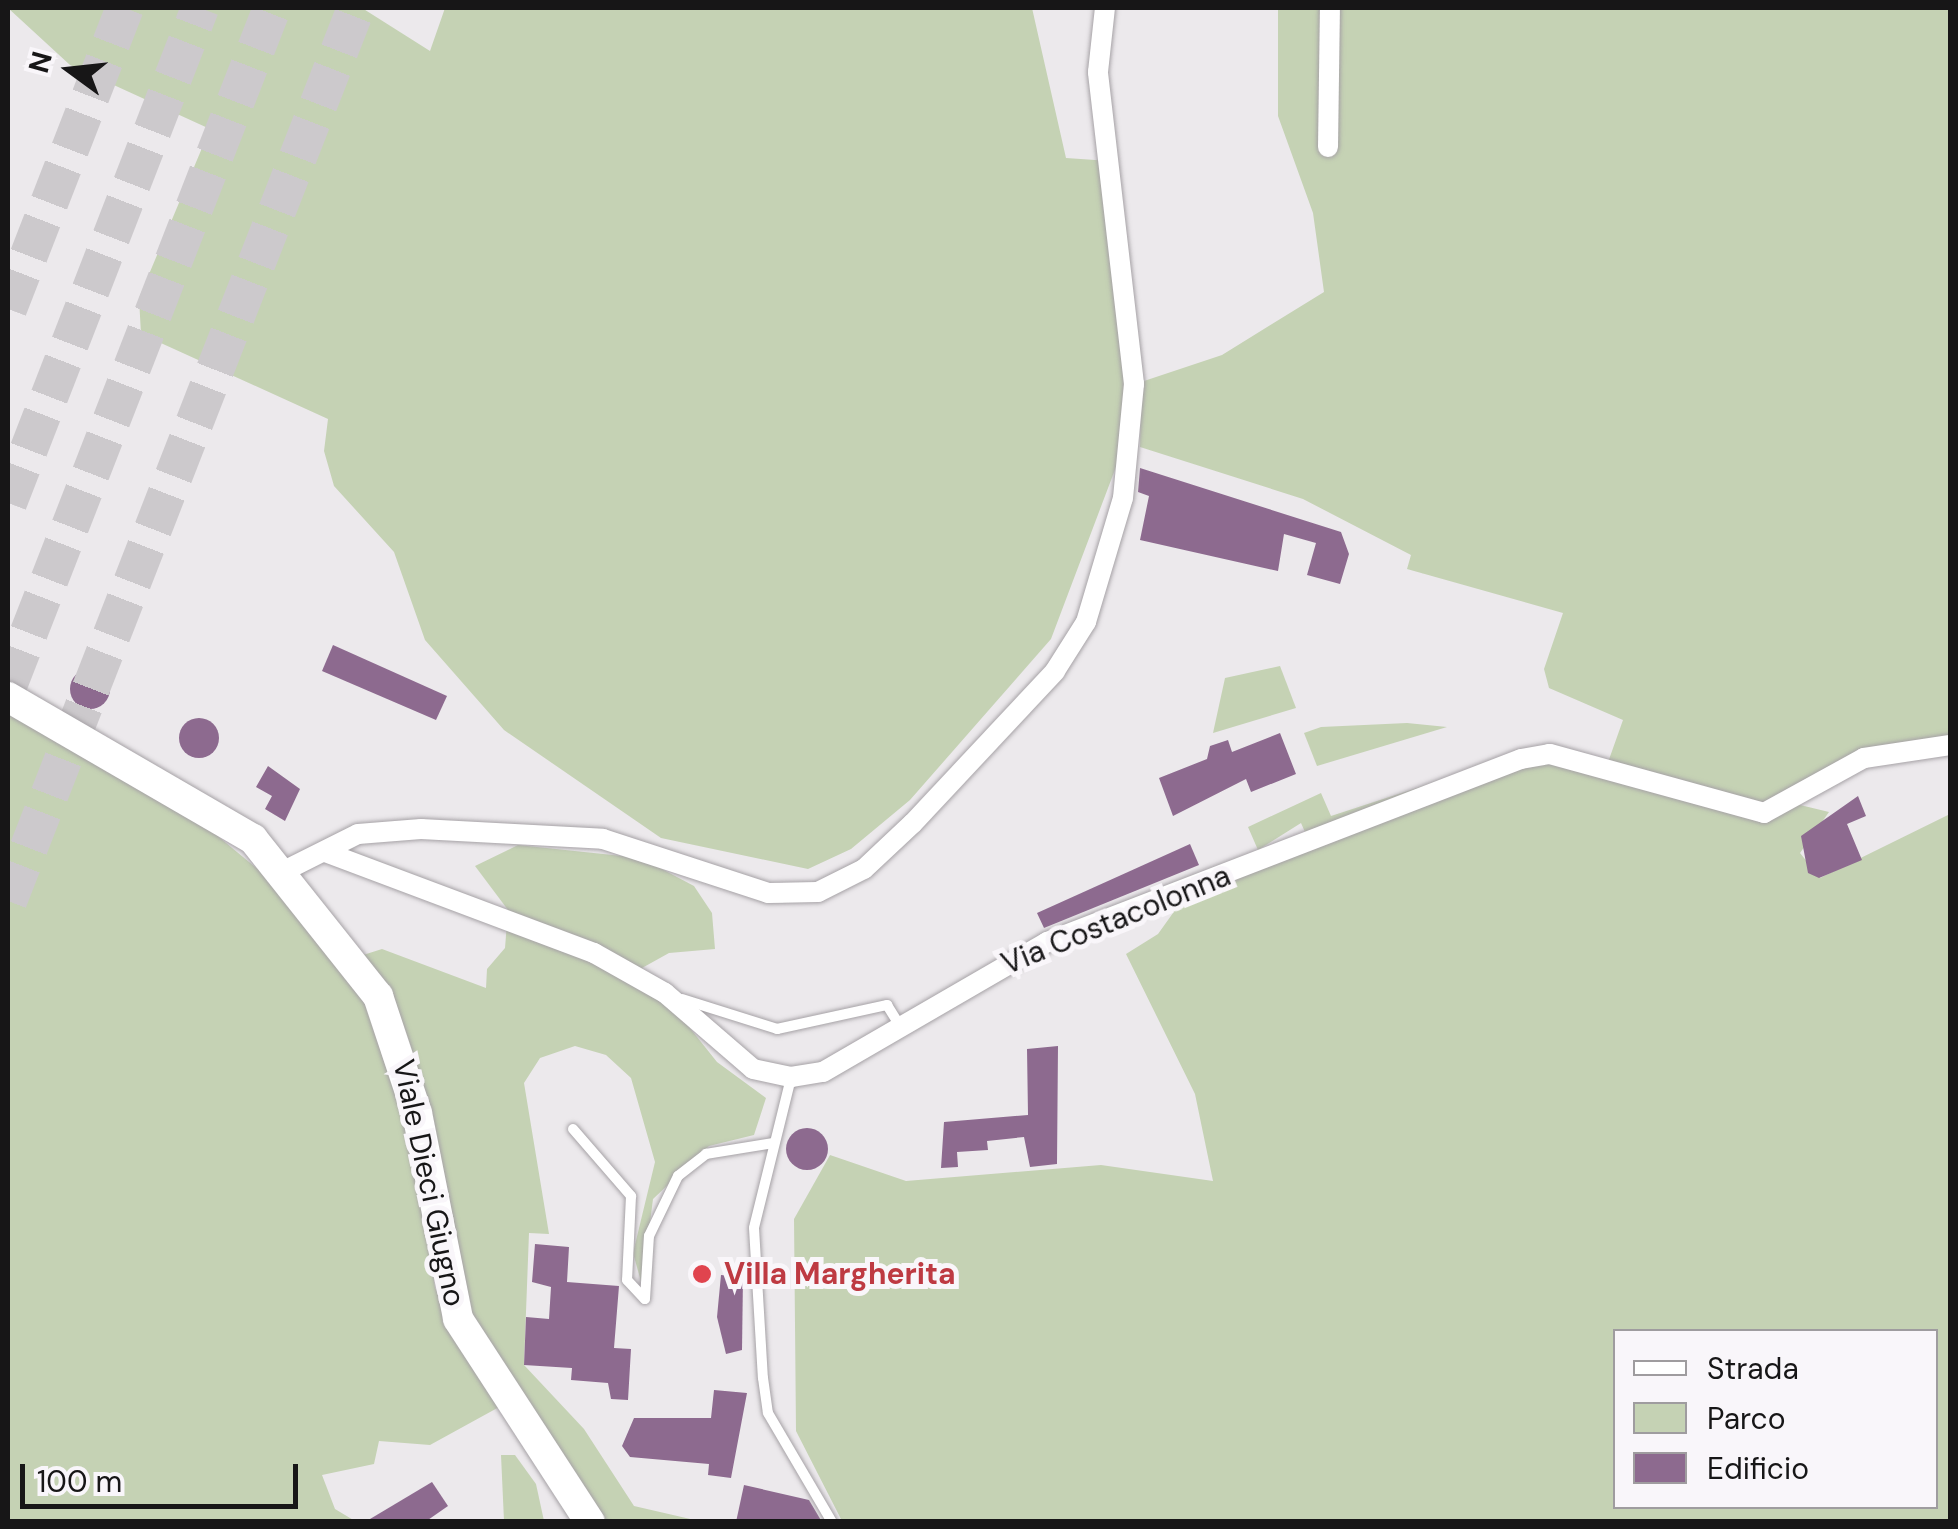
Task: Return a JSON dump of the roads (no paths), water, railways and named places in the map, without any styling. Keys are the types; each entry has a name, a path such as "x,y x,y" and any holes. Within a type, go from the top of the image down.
{"main road":[{"name":"Viale Dieci Giugno","path":"8,697 212,807 286,870 378,996 400,1048 458,1319 590,1522"}],"street":[{"path":"286,870 380,828 602,839 768,893 818,892 864,870 1055,671 1086,622 1123,498 1134,384 1098,72 1105,8"},
{"path":"1328,147 1330,8"},
{"name":"Via Costacolonna","path":"791,1076 823,1072 1047,942 1521,759 1550,754 1764,813 1864,758 1950,745"},
{"path":"325,852 594,953 665,993 753,1069 791,1076"}],"lane":[{"path":"665,993 777,1028 887,1005 902,1028"},
{"path":"791,1076 754,1228 768,1413 832,1522"},
{"path":"573,1129 630,1196 627,1280 644,1299 649,1236 678,1176 706,1154 773,1143"}],"tunnel":[{"path":"8,309 125,8"},
{"path":"8,503 200,8"},
{"path":"8,686 272,8"},
{"path":"8,901 356,8"}],"place":[{"name":"Villa Margherita","path":"702,1274"}]}
